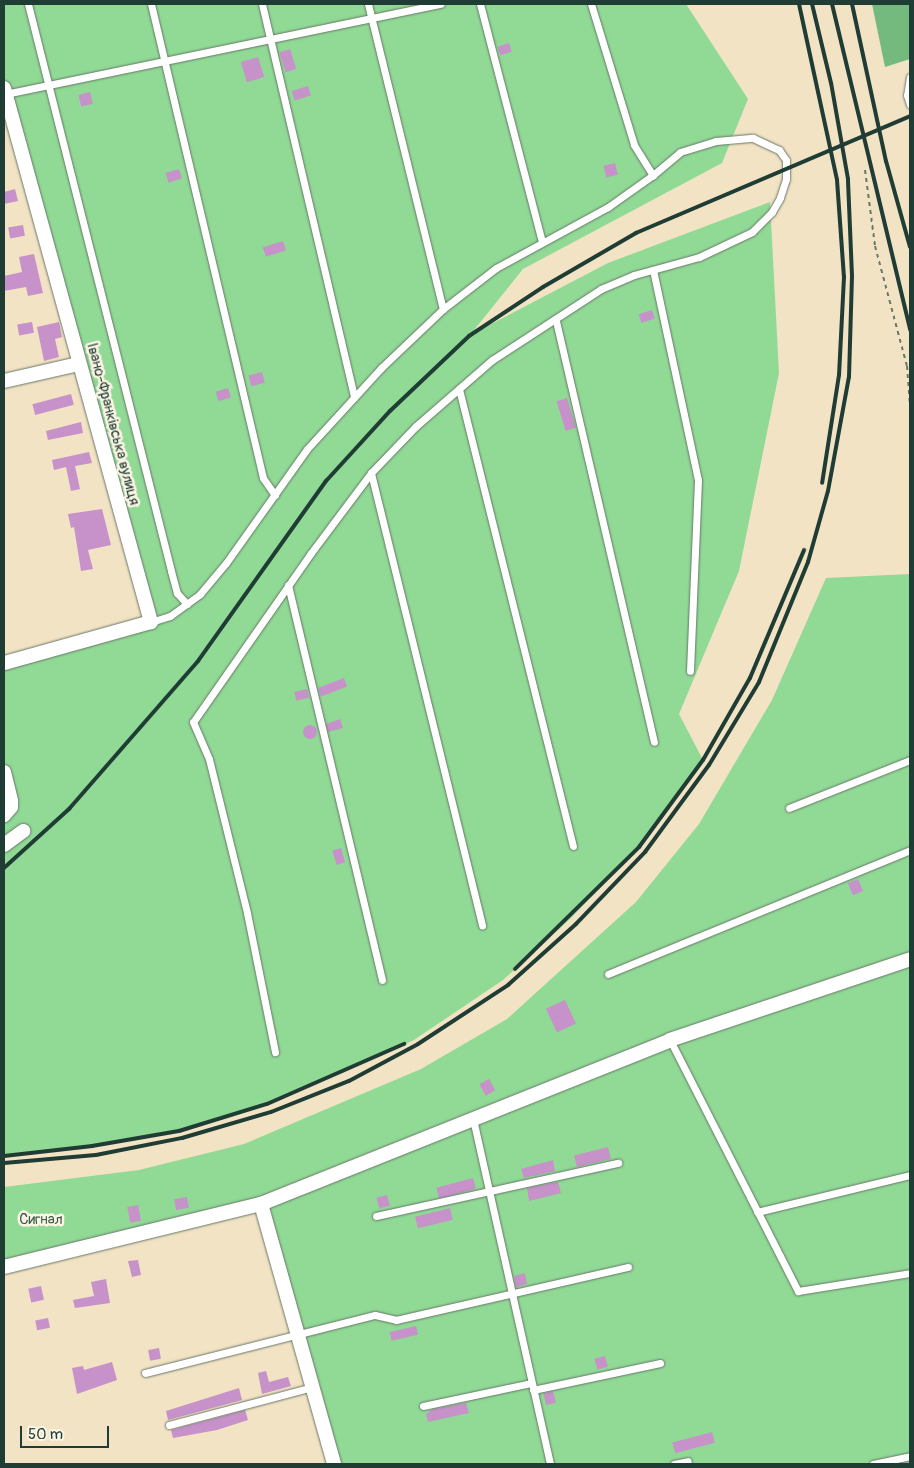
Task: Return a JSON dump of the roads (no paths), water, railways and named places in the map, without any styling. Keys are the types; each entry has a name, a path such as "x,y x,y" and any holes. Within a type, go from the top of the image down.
{"street":[{"name":"Івано-Франківська вулиця","path":"4,93 151,622"},
{"path":"4,381 79,364"},
{"path":"4,663 151,622"},
{"path":"4,772 7,811"},
{"path":"4,845 23,831"},
{"path":"4,1267 261,1204 670,1040 910,960"},
{"path":"261,1204 314,1387 334,1464"}],"lane":[{"path":"28,4 177,593 186,604"},
{"path":"151,4 263,478 275,495"},
{"path":"262,4 354,397"},
{"path":"368,4 443,309"},
{"path":"4,93 48,86 441,4"},
{"path":"480,4 542,242"},
{"path":"591,4 634,145 653,176"},
{"path":"910,77 906,95 910,105"},
{"path":"151,622 170,616 186,604 226,563 307,449 354,397 443,309 496,268 608,207 653,176 680,152 716,141 753,138 771,144 786,160 786,179 780,198 764,221 752,232 700,257 619,280 556,321 520,341 416,426 371,473 288,585 193,722 208,759 247,913 275,1052"},
{"path":"653,270 697,472 690,671"},
{"path":"556,321 654,742"},
{"path":"460,390 573,846"},
{"path":"371,473 482,926"},
{"path":"288,585 382,980"},
{"path":"789,808 910,760"},
{"path":"608,974 910,850"},
{"path":"670,1040 798,1291 910,1273"},
{"path":"473,1119 510,1296 550,1464"},
{"path":"376,1216 618,1163"},
{"path":"757,1212 910,1175"},
{"path":"145,1372 375,1315 396,1320 510,1296 628,1267"},
{"path":"423,1406 660,1363"},
{"path":"169,1425 314,1387"},
{"path":"873,1464 910,1456"},
{"path":"674,1464 688,1461"}],"railway":[{"path":"799,4 837,180 844,277 839,375 822,483"},
{"path":"4,1163 96,1155 182,1138 271,1112 349,1081 418,1044 508,985 576,924 645,852 709,765 759,682 808,562 828,491 849,377 852,276 848,179 831,83 812,4"},
{"path":"832,4 910,330"},
{"path":"852,4 886,161 910,247"},
{"path":"4,868 69,809 198,661 326,481 390,411 469,336 543,287 636,233 910,116"},
{"path":"515,969 639,847 703,760 750,678 804,550"},
{"path":"4,1156 92,1146 179,1131 267,1104 404,1044"}],"park label":[{"name":"Сигнал","path":"41,1220"}]}
